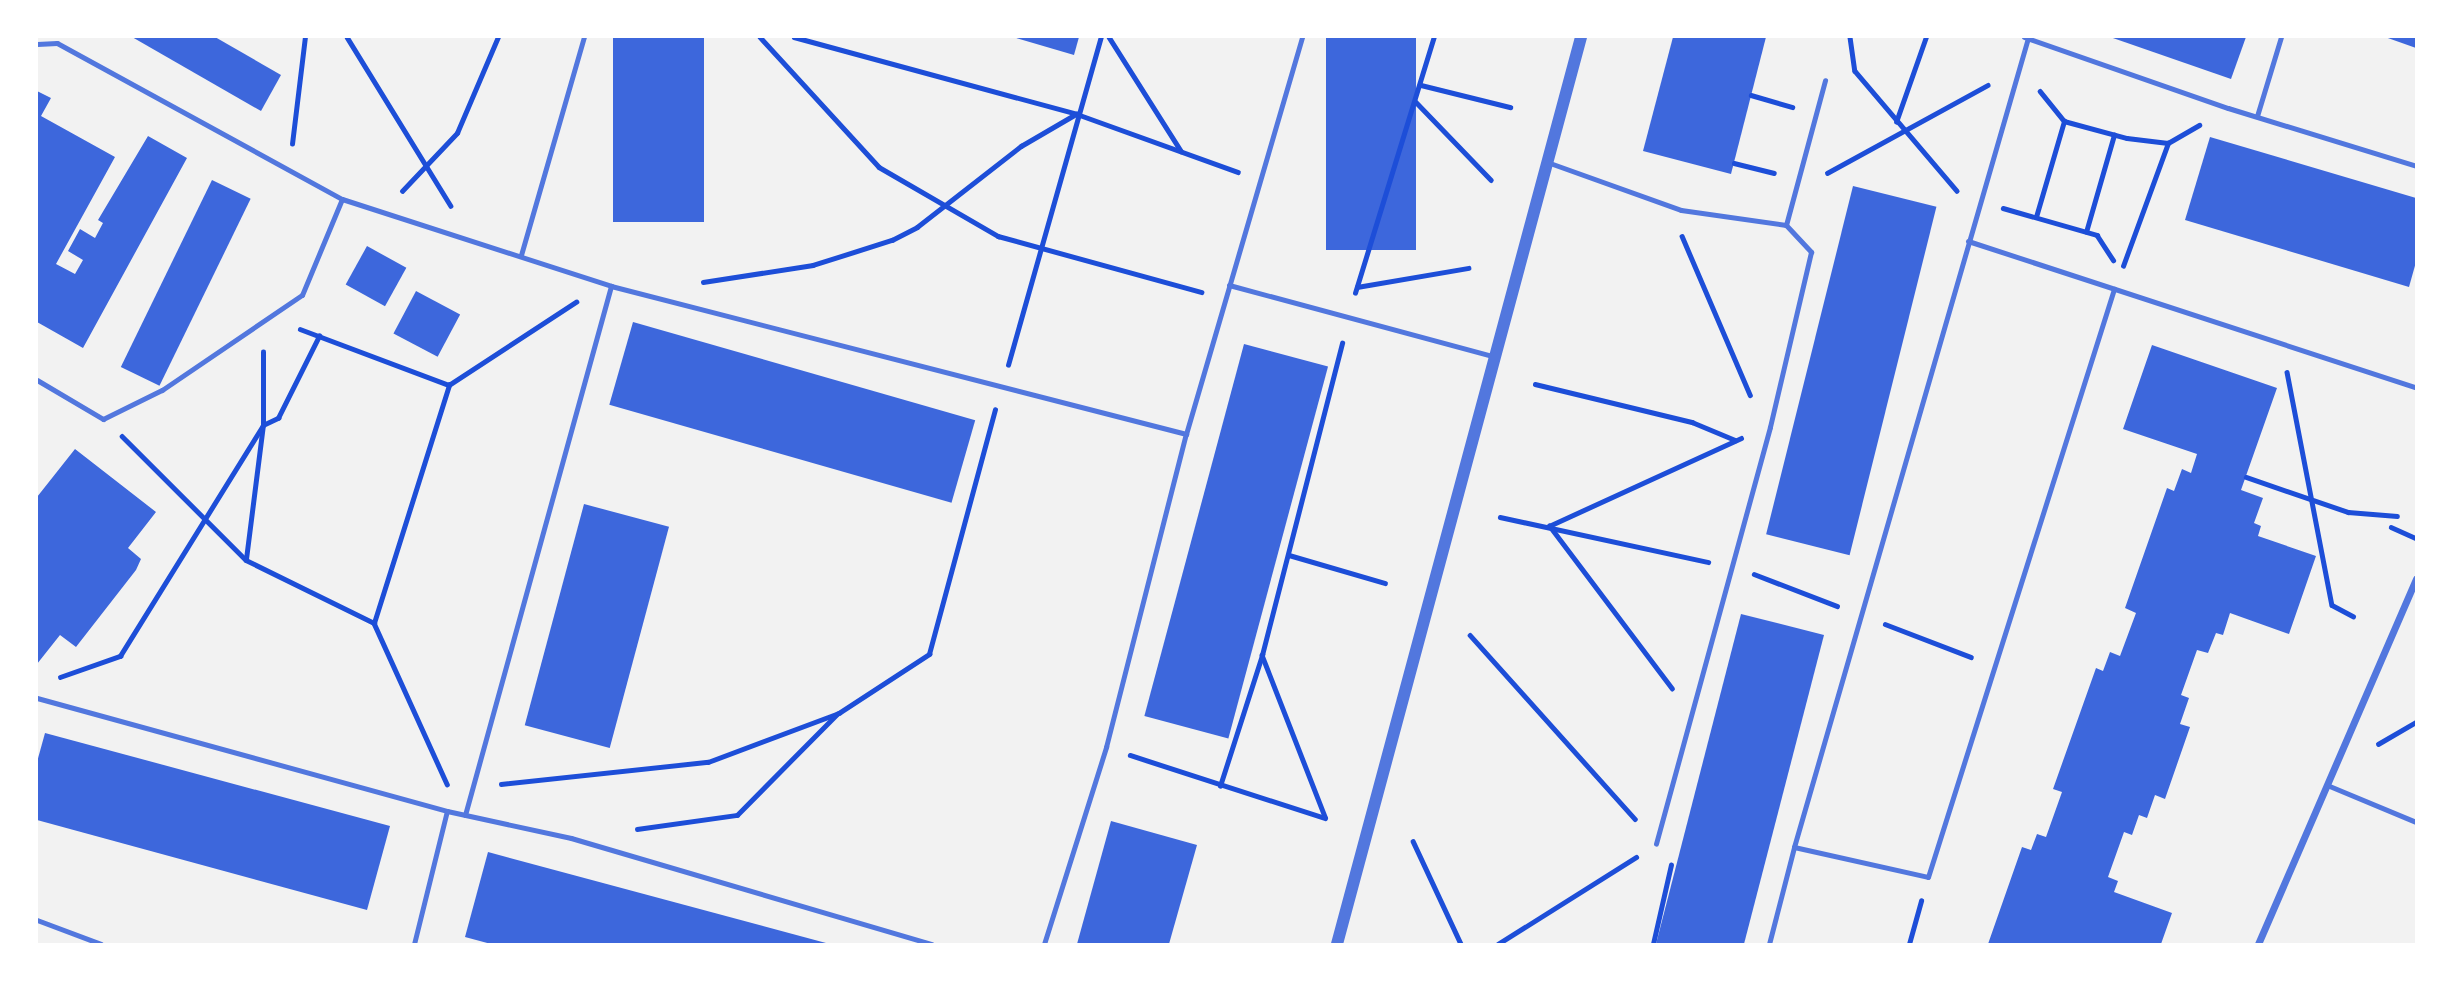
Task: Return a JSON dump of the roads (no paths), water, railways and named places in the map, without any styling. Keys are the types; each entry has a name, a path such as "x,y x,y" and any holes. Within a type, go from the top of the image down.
{"street":[{"path":"1337,944 1581,37"},
{"path":"2258,944 2416,579"}],"lane":[{"path":"521,255 583,37"},
{"path":"1044,944 1106,747 1186,434 1302,37"},
{"path":"1769,944 1794,847 2020,66 2026,37 2228,108 2416,166"},
{"path":"2257,116 2281,37"},
{"path":"37,44 58,40 342,199 383,210 611,286 1186,434"},
{"path":"1786,225 1825,80"},
{"path":"1547,162 1681,210 1786,225 1811,252 1770,427 1693,717 1656,844"},
{"path":"37,380 103,419 162,390 302,295 342,199"},
{"path":"1968,242 2416,387"},
{"path":"1229,285 1494,357"},
{"path":"465,815 611,286"},
{"path":"1794,847 1928,877 2114,289"},
{"path":"37,698 447,811 570,838 932,944"},
{"path":"2327,785 2416,822"},
{"path":"414,944 447,811"},
{"path":"37,920 102,944"}]}
